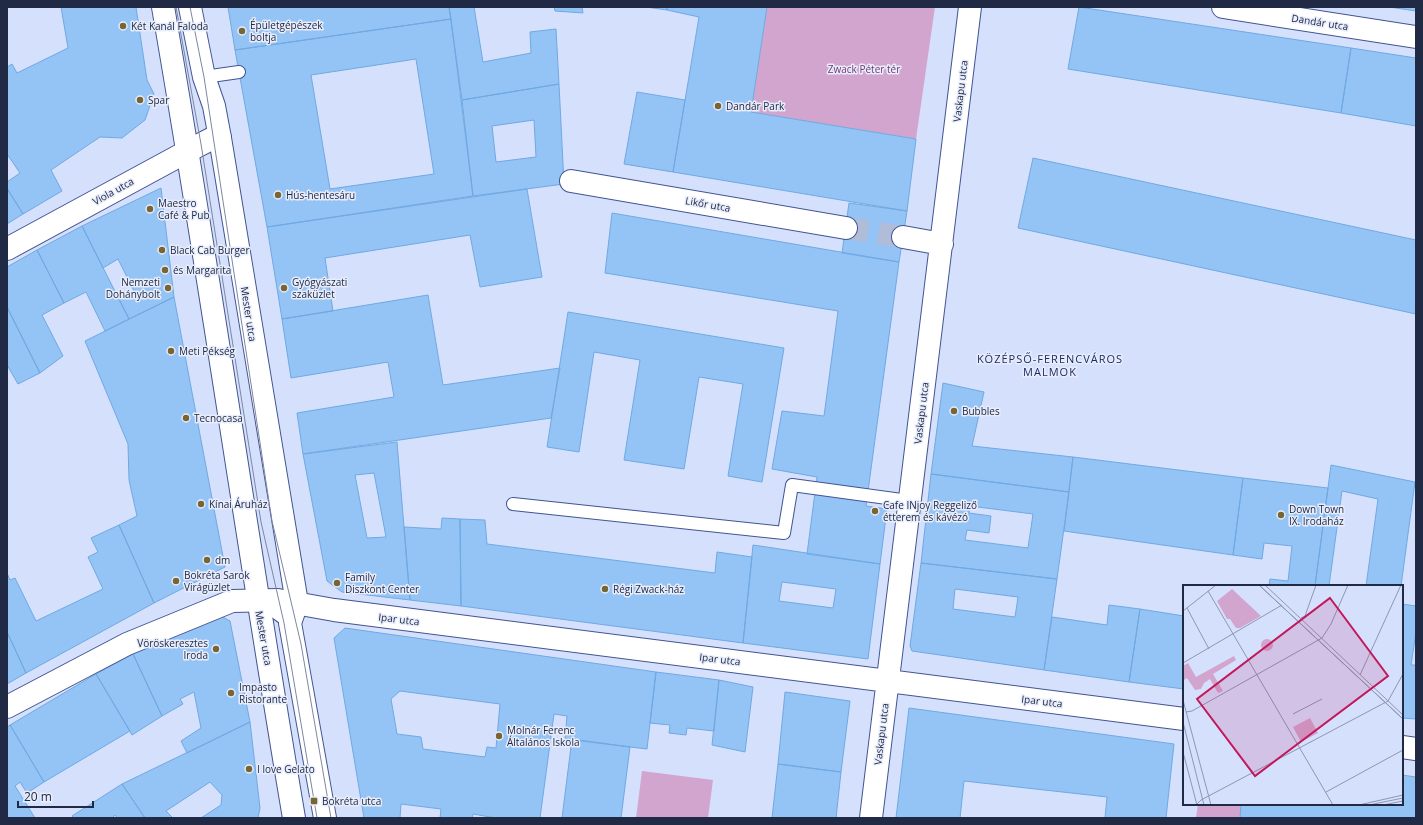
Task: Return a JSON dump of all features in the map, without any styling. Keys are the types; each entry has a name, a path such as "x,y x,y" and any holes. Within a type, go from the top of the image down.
{"street":[{"name":"Mester utca","path":"163,7 188,150 257,599 294,818"},
{"name":"Mester utca","path":"190,7 204,76 214,106 220,138 294,613 324,818"},
{"name":"Vaskapu utca","path":"871,818 970,7"},
{"name":"Dandár utca","path":"1223,7 1416,37"},
{"name":"Viola utca","path":"7,249 188,150 212,138 220,138"},
{"name":"Likőr utca","path":"570,181 846,228"},
{"path":"903,237 942,244"},
{"path":"7,706 127,644 232,601 257,599"},
{"name":"Ipar utca","path":"257,599 294,613 334,610 1183,719"},
{"path":"1403,747 1416,749"}],"lane":[{"path":"204,76 239,72"},
{"path":"513,504 784,534 792,484 909,501"}],"green space":[{"name":"Zwack Péter tér","path":"767,7 935,7 916,139 751,112"},
{"path":"642,771 713,780 708,818 636,818"},
{"path":"1198,805 1241,805 1240,818 1196,818"}],"building":[{"path":"61,7 136,7 147,80 154,94 145,120 122,138 100,137 51,170 62,191 23,214 7,188 7,182 20,173 7,154 7,67 12,64 17,73 68,48"},
{"path":"228,7 449,7 451,19 235,50"},
{"path":"449,7 474,7 483,62 531,53 530,32 556,29 559,84 462,100"},
{"path":"554,7 582,7 583,13 555,11"},
{"path":"646,7 667,7 667,10"},
{"name":"Dandár Park","path":"667,7 767,7 751,112 916,139 907,211 673,172 699,17 667,10"},
{"path":"1079,7 1351,48 1341,113 1068,69"},
{"path":"1389,7 1416,7 1416,11"},
{"path":"451,19 473,196 267,227 235,50","holes":["416,59 434,174 330,189 311,75"]},
{"path":"1351,48 1416,58 1416,126 1341,113"},
{"path":"559,84 564,184 473,196 462,100","holes":["534,120 536,157 496,162 492,126"]},
{"path":"637,92 685,100 673,172 624,164"},
{"path":"1033,158 1416,240 1416,314 1018,228"},
{"path":"161,188 174,297 129,319 119,299 134,291 118,259 103,268 82,226"},
{"path":"7,189 23,214 7,224"},
{"path":"527,189 542,277 480,287 470,235 325,258 333,311 282,319 267,227"},
{"path":"849,203 907,211 899,262 842,253"},
{"path":"612,213 899,262 866,506 887,509 880,564 807,554 817,477 772,469 782,411 824,416 838,311 605,273"},
{"path":"82,226 129,319 105,331 86,292 64,303 37,250"},
{"path":"37,250 64,303 42,315 63,356 40,373 7,307 7,267"},
{"path":"428,295 443,385 560,368 551,418 303,454 297,413 394,397 388,362 291,378 282,319"},
{"path":"174,297 225,567 154,603 119,525 137,516 129,480 128,444 85,341"},
{"path":"7,307 40,373 18,384 7,365"},
{"path":"568,312 784,348 762,482 728,476 743,384 699,377 684,469 624,460 640,360 594,352 579,452 547,447"},
{"path":"943,383 984,392 972,446 1073,457 1069,492 931,474"},
{"path":"397,442 410,600 342,592 327,581 303,454","holes":["374,473 386,537 367,538 355,475"]},
{"path":"1073,457 1243,478 1233,555 1064,531"},
{"path":"1331,465 1415,482 1401,585 1366,585 1378,499 1342,491 1329,585 1315,585"},
{"path":"931,474 1069,492 1057,579 921,563","holes":["970,506 1033,514 1028,548 965,540 967,530 989,533 991,516 969,513"]},
{"name":"Down Town IX. Irodaház","path":"1243,478 1328,488 1315,585 1269,585 1270,579 1288,581 1292,546 1264,543 1262,559 1233,555"},
{"path":"442,518 460,519 461,606 410,600 404,527 441,529"},
{"name":"Régi Zwack-ház","path":"460,519 485,520 487,544 715,573 717,552 752,557 743,643 461,606"},
{"path":"119,525 154,603 26,673 7,632 7,573 10,580 15,578 36,621 103,589 88,557 98,552 91,538"},
{"path":"753,545 880,564 868,659 743,643","holes":["782,582 836,589 833,608 779,601"]},
{"path":"921,563 1057,579 1044,670 912,651 910,646","holes":["955,589 1018,597 1015,617 953,609"]},
{"path":"1403,604 1416,606 1416,632 1411,665 1416,665 1416,719 1403,718"},
{"path":"1109,605 1140,609 1129,682 1044,670 1052,617 1107,625"},
{"path":"1140,609 1183,616 1183,689 1129,682"},
{"path":"221,616 230,621 250,722 187,753 181,741 201,728 194,692 180,699 183,704 162,716 133,654"},
{"name":"Molnár Ferenc Általános Iskola","path":"345,628 656,672 647,749 565,739 567,716 554,714 540,818 496,818 473,814 472,818 440,818 441,809 401,804 400,818 364,818 334,638","holes":["400,691 500,704 496,748 487,747 485,757 423,749 421,737 397,734 391,699"]},
{"path":"7,632 26,673 7,684"},
{"path":"133,654 162,716 132,735 96,674"},
{"path":"656,672 719,680 714,731 687,728 686,735 669,733 670,725 650,723"},
{"path":"96,674 130,731 44,782 10,725"},
{"path":"719,680 753,687 745,752 712,745"},
{"path":"785,692 850,701 841,772 778,764"},
{"path":"909,708 1174,744 1166,818 1105,818 1107,797 964,781 960,818 896,818"},
{"path":"250,722 260,808 258,818 201,818 221,805 222,795 210,782 166,811 173,818 145,818 122,784"},
{"path":"10,725 44,782 27,793 20,782 15,786 35,818 7,818 7,727"},
{"path":"572,739 630,747 621,818 562,818"},
{"path":"778,764 841,772 836,818 772,818"},
{"path":"1403,775 1416,777 1416,818 1240,818 1241,805 1403,805"},
{"path":"122,784 145,818 117,818 115,815 112,818 74,818 72,816"}],"tunnel":[{"path":"846,228 903,237"}],"tram line":[{"path":"176,7 201,144 261,522 284,623 317,818"},
{"path":"190,7 204,77 272,521 301,644 331,818"}],"place":[{"name":"Két Kanál Faloda","path":"123,26"},
{"name":"Épületgépészek boltja","path":"242,31"},
{"name":"Spar","path":"140,100"},
{"name":"Dandár Park","path":"718,106"},
{"name":"Hús-hentesáru","path":"278,195"},
{"name":"Maestro Café & Pub","path":"150,209"},
{"name":"Black Cab Burger","path":"162,250"},
{"name":"és Margarita","path":"165,270"},
{"name":"Nemzeti Dohánybolt","path":"168,288"},
{"name":"Gyógyászati szaküzlet","path":"284,288"},
{"name":"Meti Pékség","path":"171,351"},
{"name":"Bubbles","path":"954,411"},
{"name":"Tecnocasa","path":"186,418"},
{"name":"Kínai Áruház","path":"201,504"},
{"name":"Cafe INjoy Reggeliző étterem és kávézó","path":"875,511"},
{"name":"Down Town IX. Irodaház","path":"1281,515"},
{"name":"dm","path":"207,560"},
{"name":"Bokréta Sarok Virágüzlet","path":"176,581"},
{"name":"Family Diszkont Center","path":"337,583"},
{"name":"Régi Zwack-ház","path":"605,589"},
{"name":"Vöröskeresztes Iroda","path":"216,649"},
{"name":"Impasto Ristorante","path":"231,693"},
{"name":"Molnár Ferenc Általános Iskola","path":"499,736"},
{"name":"I love Gelato","path":"249,769"},
{"name":"Bokréta utca","path":"314,801"}],"district":[{"name":"KÖZÉPSŐ-FERENCVÁROS MALMOK","path":"1050,365"}]}
